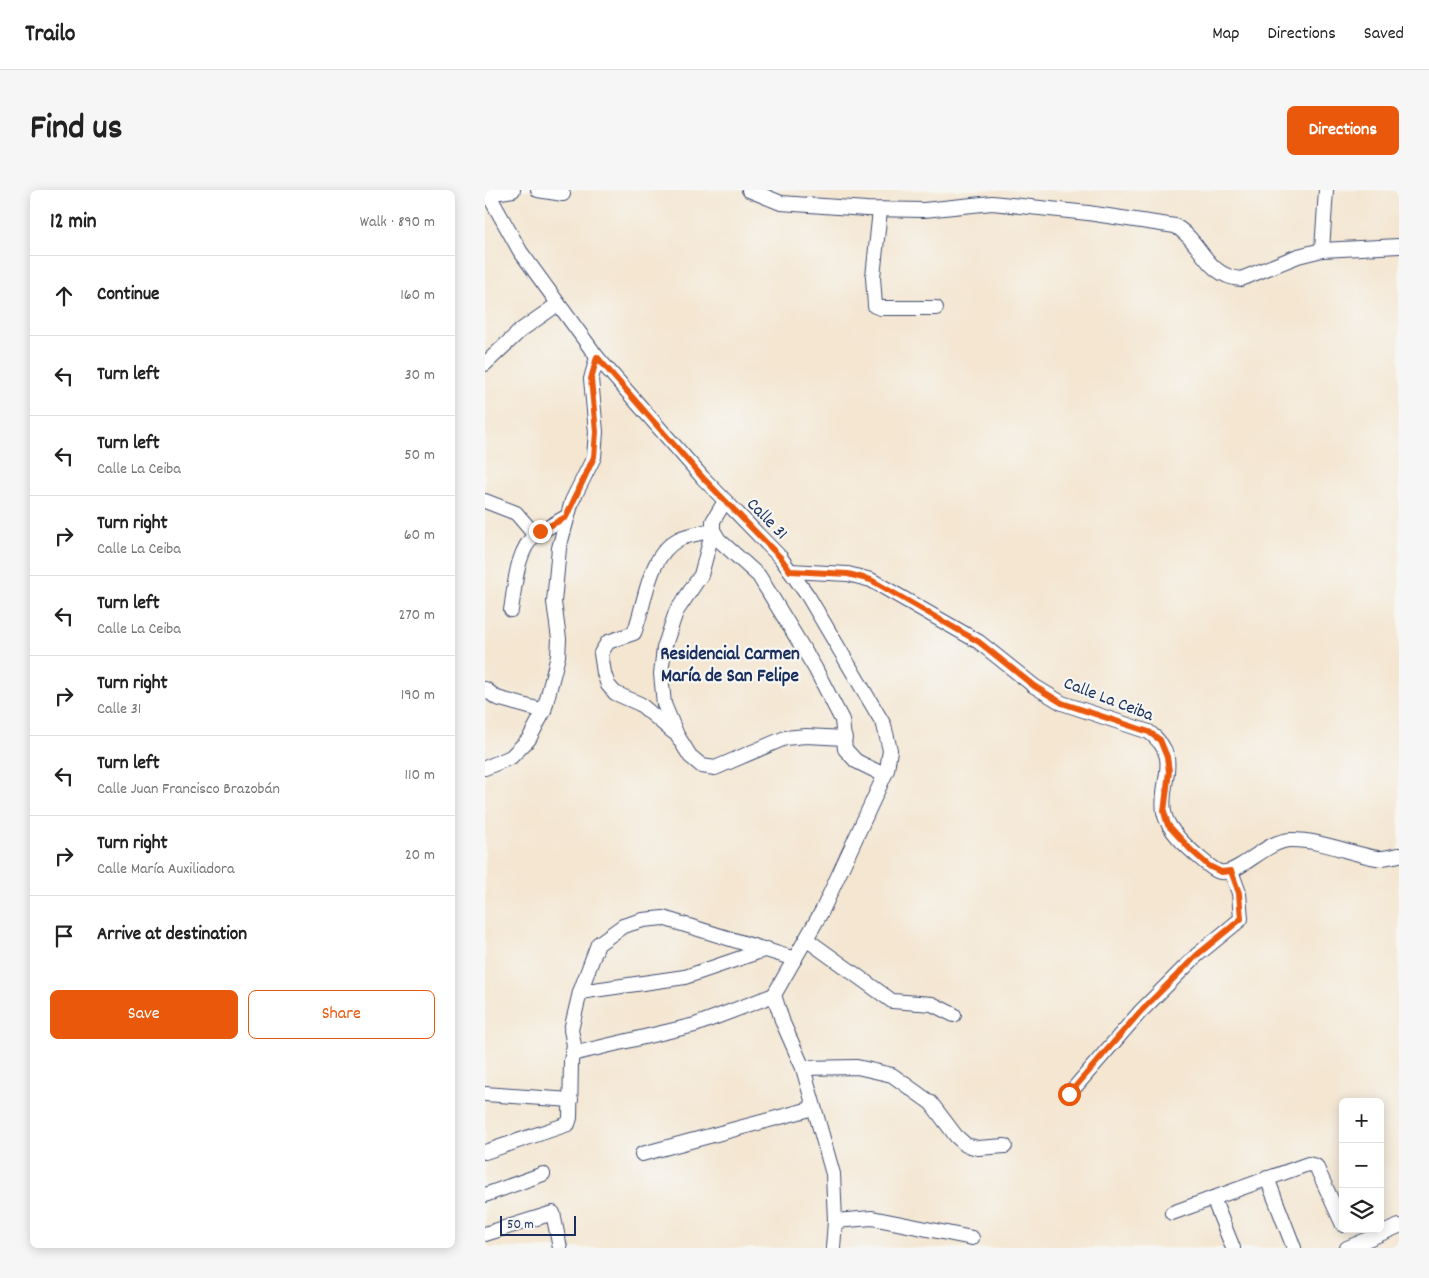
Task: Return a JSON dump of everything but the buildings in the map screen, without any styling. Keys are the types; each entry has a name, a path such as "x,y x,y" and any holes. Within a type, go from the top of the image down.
{"street":[{"path":"487,192 513,190"},
{"path":"538,190 563,194"},
{"path":"749,190 781,203 880,210 924,210 992,203 1089,212 1175,226 1185,231 1193,244 1225,277 1241,279 1298,256 1321,250 1399,246"},
{"path":"1321,250 1326,190"},
{"name":"Calle 31","path":"487,192 520,251 597,357 725,500 780,557 808,596 885,725 890,750 884,776 822,911 774,995"},
{"path":"880,210 873,277 875,306 881,308 936,308"},
{"path":"485,364 521,330 558,304"},
{"path":"485,768 511,757 529,739 543,711 558,656 559,639 554,602 559,548 566,517 594,457 596,432 591,379 597,357"},
{"path":"725,500 713,521 713,530 701,575 677,612 664,648 661,674 663,704 677,735 690,756 702,766 715,768 785,738 806,736 845,738"},
{"path":"485,501 516,513 535,535"},
{"path":"511,610 521,559 529,540 566,517"},
{"path":"677,735 640,704 615,693 606,680 601,652 609,642 634,633 647,587 659,560 669,547 680,539 713,530"},
{"path":"713,530 719,540 759,576 815,668 842,720 845,749 856,761 884,776"},
{"name":"Calle La Ceiba","path":"790,571 848,574 871,580 979,642 1034,686 1062,703 1149,732 1160,740 1167,757 1169,771 1164,812 1168,825 1209,866 1221,872 1231,871"},
{"path":"485,689 497,698 543,711"},
{"path":"1069,1094 1147,1006 1197,955 1241,919 1239,893 1231,871 1270,844 1290,840 1328,844 1378,858 1399,855"},
{"path":"485,1152 565,1127 570,1118 572,1054 574,1045 571,1030 580,992 598,944 623,926 643,920 663,918 683,922 795,959"},
{"path":"806,939 893,1001 932,1004 954,1015"},
{"path":"580,992 685,977 767,949"},
{"path":"572,1054 695,1026 774,995 783,1023 803,1068 833,1174 835,1221 833,1248"},
{"path":"803,1068 857,1067 892,1075 931,1103 955,1136 966,1145 978,1148 1005,1146"},
{"path":"485,1094 571,1100"},
{"path":"642,1154 815,1108"},
{"path":"1172,1213 1308,1164 1317,1166 1339,1216"},
{"path":"485,1195 543,1174"},
{"path":"1267,1178 1294,1248"},
{"path":"1213,1198 1233,1248"},
{"path":"485,1234 553,1213 560,1248"},
{"path":"835,1221 872,1218 973,1238"},
{"path":"1346,1233 1350,1247 1399,1226"}],"district":[{"name":"Residencial Carmen María de San Felipe","path":"730,663"}],"route":[{"path":"540,531 566,517 594,457 596,432 591,379 597,357 703,478 780,557 790,571 826,575 848,574 871,580 892,594 979,642 1034,686 1062,703 1112,720 1137,726 1160,740 1167,757 1169,771 1164,812 1168,825 1209,866 1221,872 1231,871 1239,893 1241,919 1197,955 1140,1012 1069,1094"}]}
